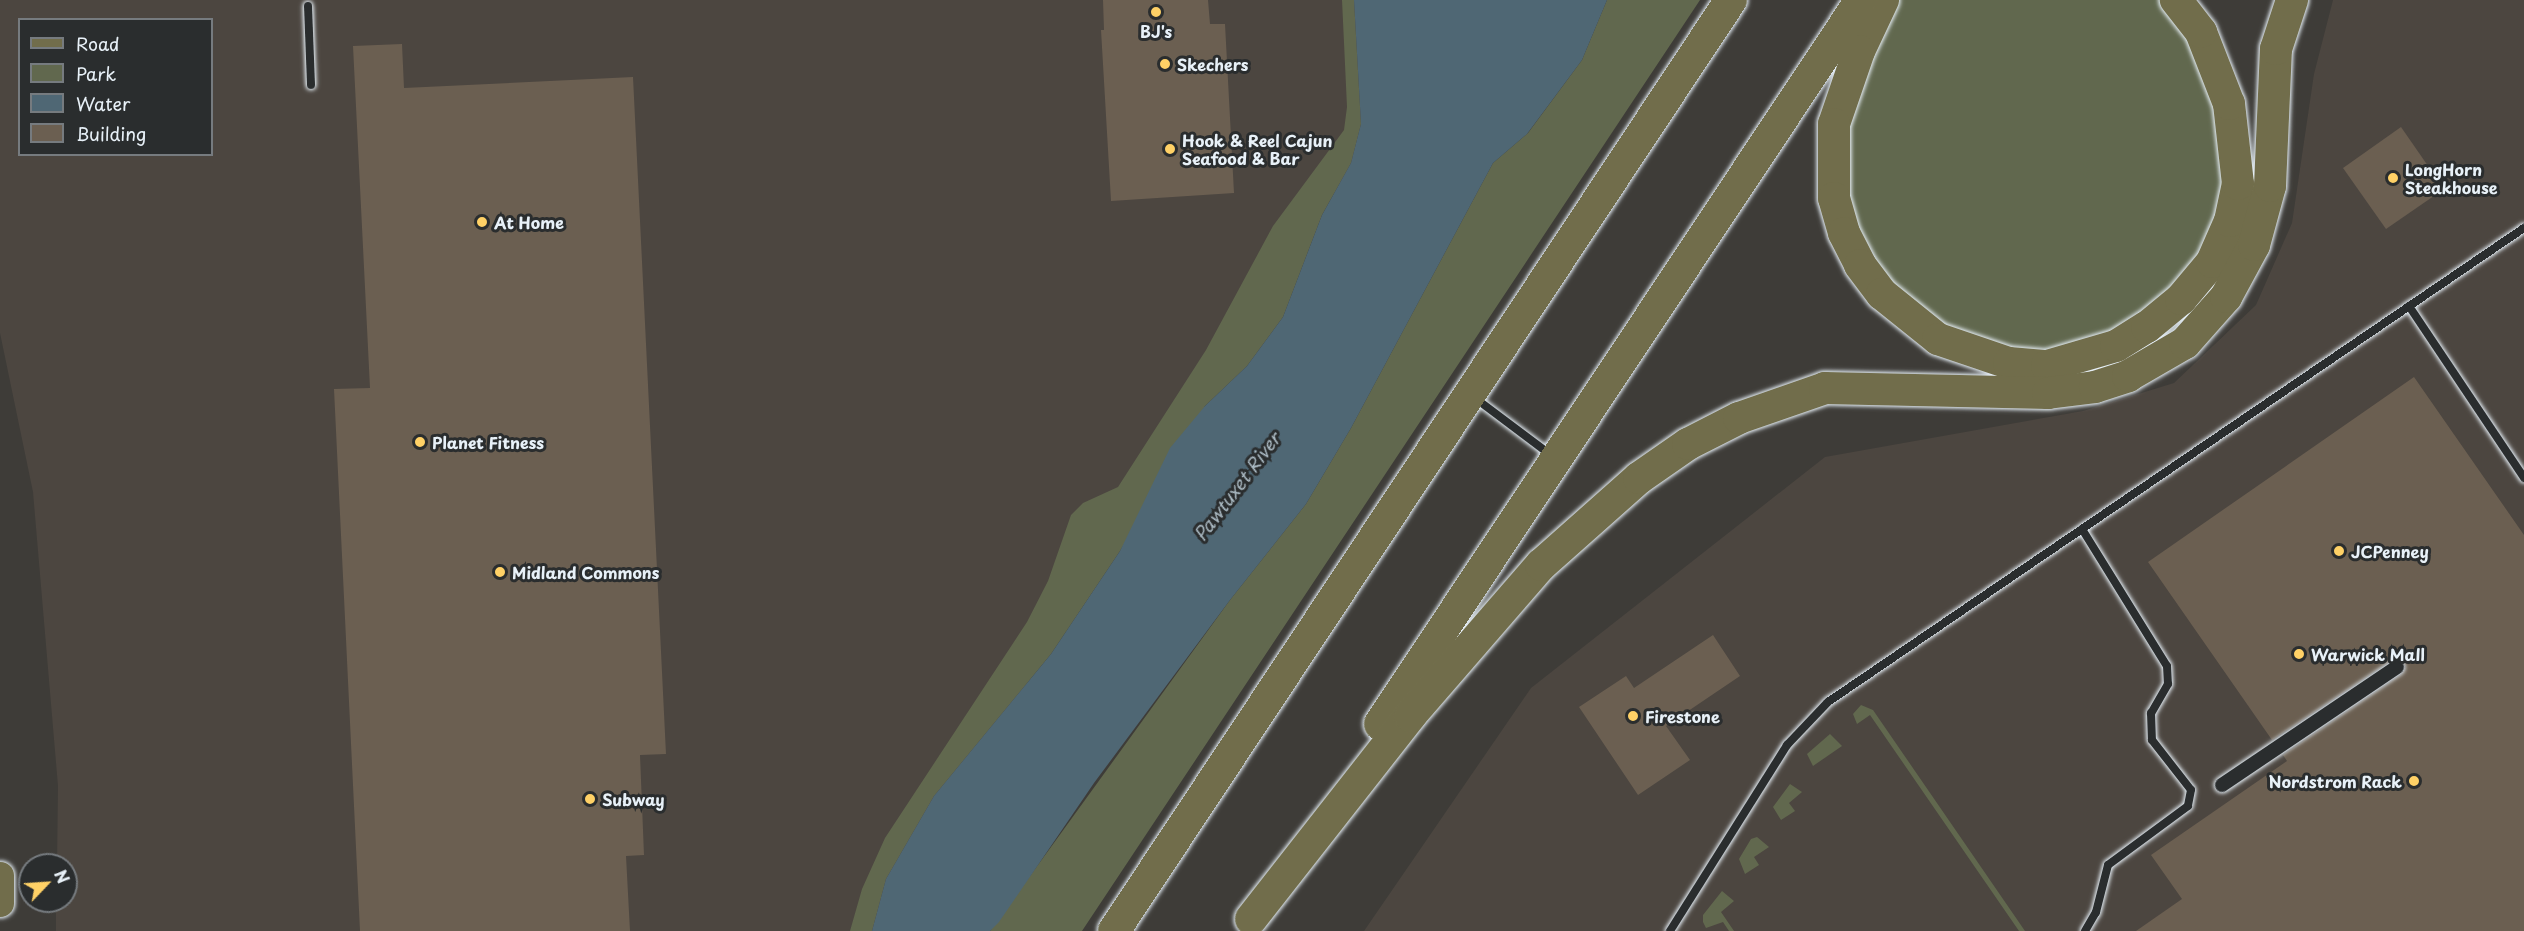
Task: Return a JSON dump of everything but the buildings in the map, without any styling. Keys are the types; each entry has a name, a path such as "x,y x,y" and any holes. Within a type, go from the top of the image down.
{"highway":[{"path":"1114,931 1731,0"},
{"path":"1870,3 1834,124 1834,198 1844,232 1860,265 1882,294 1938,339 2009,363 2047,366 2116,346 2147,327 2181,298 2212,262 2230,221 2238,184 2229,104 2201,32 2176,0"},
{"path":"1247,925 1382,750 1541,565 1638,478 1688,444 1739,418 1825,388 2048,393 2095,387 2128,376 2185,343 2226,297 2257,235 2270,186 2276,49 2292,0"},
{"path":"1247,925 1556,459 1870,3"}],"main road":[{"path":"0,875 0,903"}],"street":[{"path":"2222,786 2397,667"}],"lane":[{"path":"308,6 311,85"},
{"path":"1670,931 1805,722 1828,702 2524,228"},
{"path":"2409,306 2524,478"},
{"path":"1470,394 1556,459"},
{"path":"2082,529 2167,666 2168,684 2151,713 2152,741 2192,790 2188,806 2108,865 2096,912 2085,931"}],"shaded area":[{"path":"0,0 1362,0 1373,131 872,931 56,931 56,913 78,913 78,853 57,853 58,786 33,492 0,333"},
{"path":"2333,0 2524,0 2524,931 1364,931 1531,688 1825,457 2083,411 2174,383 2256,305 2292,223 2314,74"}],"green space":[{"path":"1342,0 1354,0 1361,124 1351,163 1322,215 1283,317 1247,366 1205,406 1120,551 1051,654 934,796 886,879 872,931 850,931 862,889 885,838 1027,622 1048,581 1071,515 1083,503 1118,487 1206,350 1273,226 1344,130 1347,107"},
{"path":"1607,0 1700,0 1082,931 990,931 1230,600 1306,504 1351,428 1493,163 1528,133 1582,60"},
{"path":"1886,0 2174,0 2233,107 2216,259 2104,351 1986,357 1863,269 1836,127"},
{"path":"1861,705 1873,710 2025,931 2019,931 1870,715 1857,724 1853,714"},
{"path":"1830,734 1842,746 1813,766 1807,754"},
{"path":"1790,784 1802,792 1789,803 1795,811 1781,820 1773,807"},
{"path":"1757,837 1769,847 1754,857 1759,865 1745,874 1739,859 1751,839"},
{"path":"1722,891 1734,901 1721,912 1734,931 1729,931 1723,922 1706,928 1703,922 1703,915"}],"water":[{"name":"Pawtuxet River","path":"1354,0 1607,0 1582,60 1527,134 1493,163 1351,428 1306,504 1230,600 1094,783 999,922 990,931 872,931 886,879 934,796 1051,654 1120,551 1170,448 1205,406 1247,366 1283,317 1322,215 1351,163 1361,124"}],"place":[{"name":"BJ's","path":"1156,12"},
{"name":"Skechers","path":"1165,64"},
{"name":"Hook & Reel Cajun Seafood & Bar","path":"1170,149"},
{"name":"LongHorn Steakhouse","path":"2393,178"},
{"name":"At Home","path":"482,222"},
{"name":"Planet Fitness","path":"420,442"},
{"name":"JCPenney","path":"2339,551"},
{"name":"Midland Commons","path":"500,572"},
{"name":"Warwick Mall","path":"2299,654"},
{"name":"Firestone","path":"1633,716"},
{"name":"Nordstrom Rack","path":"2414,781"},
{"name":"Subway","path":"590,799"}]}
